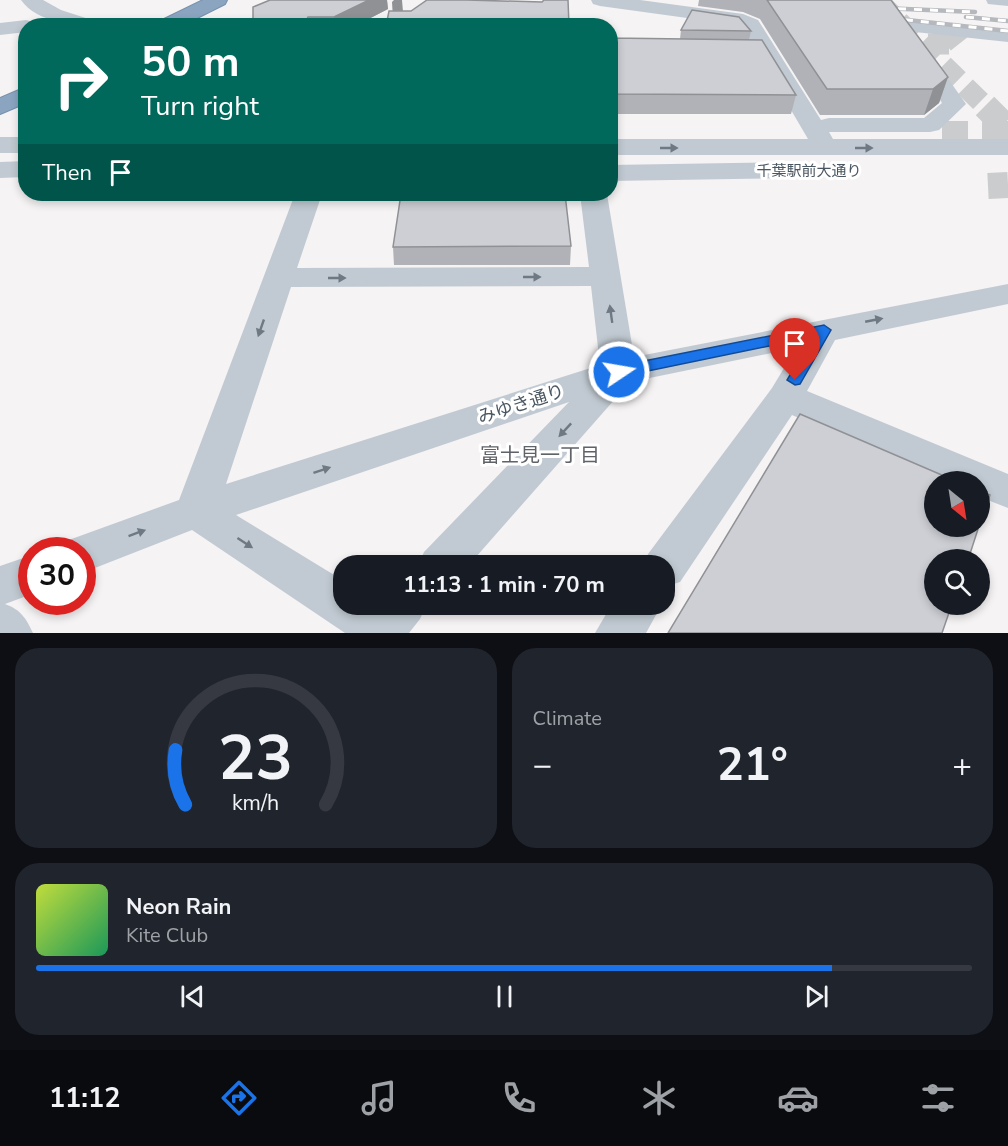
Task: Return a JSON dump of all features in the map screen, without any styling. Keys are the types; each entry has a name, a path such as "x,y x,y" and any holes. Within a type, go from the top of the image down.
{"highway":[{"path":"181,18 218,0"},
{"path":"0,107 18,98"}],"street":[{"path":"30,0 54,14 68,18"},
{"path":"600,0 743,20 751,24 826,148"},
{"path":"995,0 1008,0"},
{"path":"0,29 18,27"},
{"path":"812,125 941,125 954,104 900,30 1008,36"},
{"path":"0,145 18,145"},
{"name":"千葉駅前大通り","path":"618,147 979,149"},
{"path":"979,149 1008,147"},
{"path":"979,149 1008,156"},
{"path":"0,170 18,170"},
{"name":"千葉駅前大通り","path":"618,173 1008,171"},
{"path":"306,201 196,512 387,625"},
{"path":"450,555 619,372 595,201"},
{"path":"278,278 606,276"},
{"name":"みゆき通り","path":"96,549 196,512 619,372 1008,294"},
{"path":"673,555 785,397 824,330"},
{"path":"785,397 1008,492"},
{"path":"0,586 18,579"},
{"path":"619,633 631,615"},
{"path":"0,624 9,633"}],"building":[{"path":"270,0 369,0 334,17 253,18 253,7"},
{"path":"427,0 542,2 544,0 568,0 569,18 388,18 389,11 411,11"},
{"path":"767,0 891,0 948,77 933,89 827,89"},
{"path":"692,10 739,17 751,31 681,30"},
{"path":"618,38 762,40 796,95 618,94"},
{"path":"400,201 566,201 571,246 393,247"},
{"path":"800,414 932,471 924,471 924,537 975,537 972,549 924,549 924,615 948,615 942,633 668,633"}],"tunnel":[{"path":"877,0 987,108"},
{"path":"928,44 959,44 947,29"},
{"path":"987,108 1008,129"},
{"path":"942,134 1008,134"},
{"path":"988,186 1008,185"}],"railway":[{"path":"882,8 975,12"},
{"path":"966,17 1008,21"},
{"path":"889,18 1008,31"}],"district":[{"name":"富士見一丁目","path":"540,455"}],"route":[{"path":"619,372 824,330 795,380"}]}
